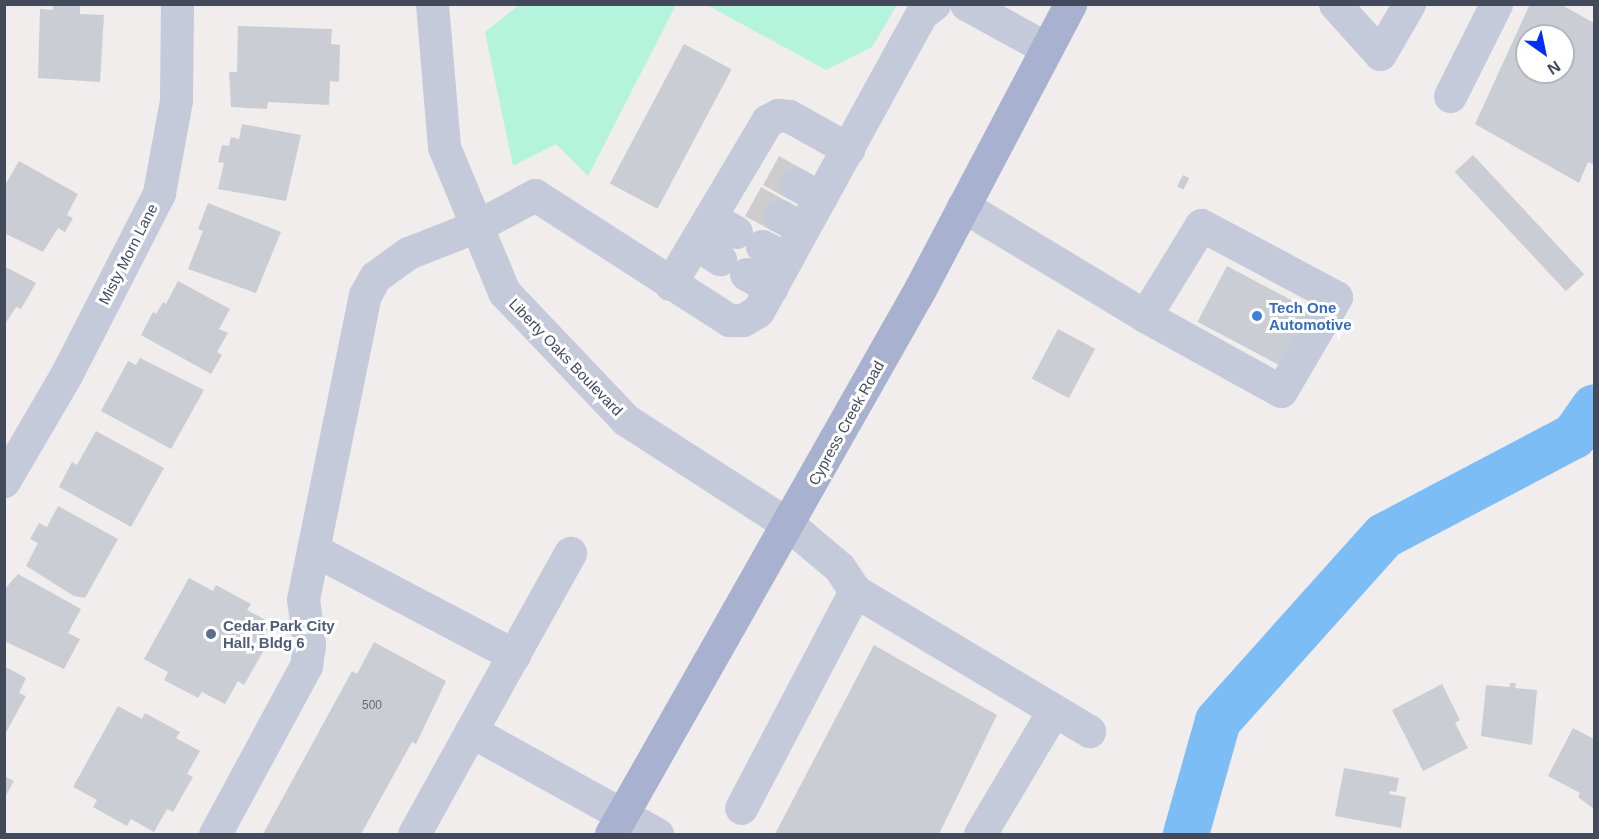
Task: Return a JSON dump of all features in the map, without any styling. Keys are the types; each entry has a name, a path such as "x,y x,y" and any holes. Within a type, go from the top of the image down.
{"main road":[{"name":"Cypress Creek Road","path":"617,824 789,525 1070,4"}],"street":[{"name":"Misty Morn Lane","path":"4,481 66,375 159,193 176,100 177,4"},
{"name":"Liberty Oaks Boulevard","path":"432,4 444,147 504,292 626,420 789,525 839,567 855,591"},
{"path":"670,284 741,252 783,177 848,149 922,13 934,4"},
{"path":"966,4 1046,48"},
{"path":"1335,4 1380,54 1409,4"},
{"path":"1450,96 1496,4"},
{"path":"215,834 306,666 309,644 303,599 365,295 375,278 390,263 477,226 535,195 729,320 743,320 758,311 741,252 783,177 767,121 778,115 789,116 848,149"},
{"path":"963,206 1145,316 1281,391 1336,297 1201,225 1145,316"},
{"path":"314,550 514,655"},
{"path":"414,834 570,554"},
{"path":"741,808 855,591 1089,731"},
{"path":"980,834 1054,710"},
{"path":"471,731 617,824 657,834"}],"green space":[{"path":"897,4 872,47 826,70 707,5"},
{"path":"519,5 676,5 588,176 556,144 513,166 485,32"}],"building":[{"path":"1530,4 1560,4 1594,23 1594,165 1588,162 1579,183 1475,124 1515,37 1515,84 1575,84 1575,24 1521,24"},
{"path":"53,5 80,6 80,14 104,15 100,82 38,78 40,9 53,10"},
{"path":"238,26 332,29 331,44 340,45 339,82 330,81 329,105 268,102 267,109 231,107 229,72 237,72"},
{"path":"684,44 732,69 658,209 610,184"},
{"path":"242,124 301,135 286,201 218,189 224,163 218,162 222,145 229,146 231,137 239,139"},
{"path":"1473,155 1584,274 1566,291 1455,172"},
{"path":"19,161 78,194 67,215 73,218 65,232 58,228 43,252 4,233 4,187"},
{"path":"1183,175 1189,178 1183,190 1177,187"},
{"path":"208,203 281,232 256,293 188,269 203,231 198,229"},
{"path":"4,266 36,283 21,309 16,307 4,326"},
{"path":"1227,266 1314,312 1284,368 1197,322"},
{"path":"178,281 230,309 219,329 228,333 217,352 222,355 211,374 141,335 153,312 156,314 163,302 166,304"},
{"path":"1058,329 1095,349 1069,398 1032,378"},
{"path":"140,358 204,390 171,449 101,411 128,361 136,365"},
{"path":"96,431 164,468 131,527 59,487 72,462 77,465"},
{"path":"58,506 118,539 85,598 74,596 26,566 38,543 30,539 39,523 47,527"},
{"path":"18,574 81,609 68,633 80,639 64,669 4,641 4,590"},
{"name":"Cedar Park City Hall, Bldg 6","path":"189,578 213,591 216,585 251,604 247,610 271,623 258,646 264,650 244,685 238,681 225,704 202,692 198,698 164,680 168,672 144,659"},
{"path":"374,642 446,681 416,744 412,742 361,834 263,834 352,671 357,674"},
{"path":"874,645 997,715 939,834 775,834"},
{"path":"4,666 26,678 19,693 26,696 4,736"},
{"path":"1510,683 1516,683 1515,688 1537,690 1532,745 1481,736 1486,685 1510,687"},
{"path":"1442,684 1460,720 1455,723 1468,748 1423,771 1392,710"},
{"path":"118,706 142,719 145,713 180,732 176,738 200,751 187,774 193,777 173,812 167,809 154,832 131,819 127,826 93,807 97,800 73,787"},
{"path":"1573,728 1594,739 1594,809 1578,797 1580,793 1548,776"},
{"path":"1344,768 1399,778 1396,792 1390,791 1389,794 1406,797 1401,828 1335,816"},
{"path":"4,776 14,781 4,799"}],"waterway":[{"path":"1186,834 1218,721 1384,536 1574,436 1594,407"}],"tunnel":[{"path":"771,170 796,184"},
{"path":"753,201 780,216"}],"place":[{"name":"Tech One Automotive","path":"1257,316"},
{"name":"Cedar Park City Hall, Bldg 6","path":"211,634"}]}
